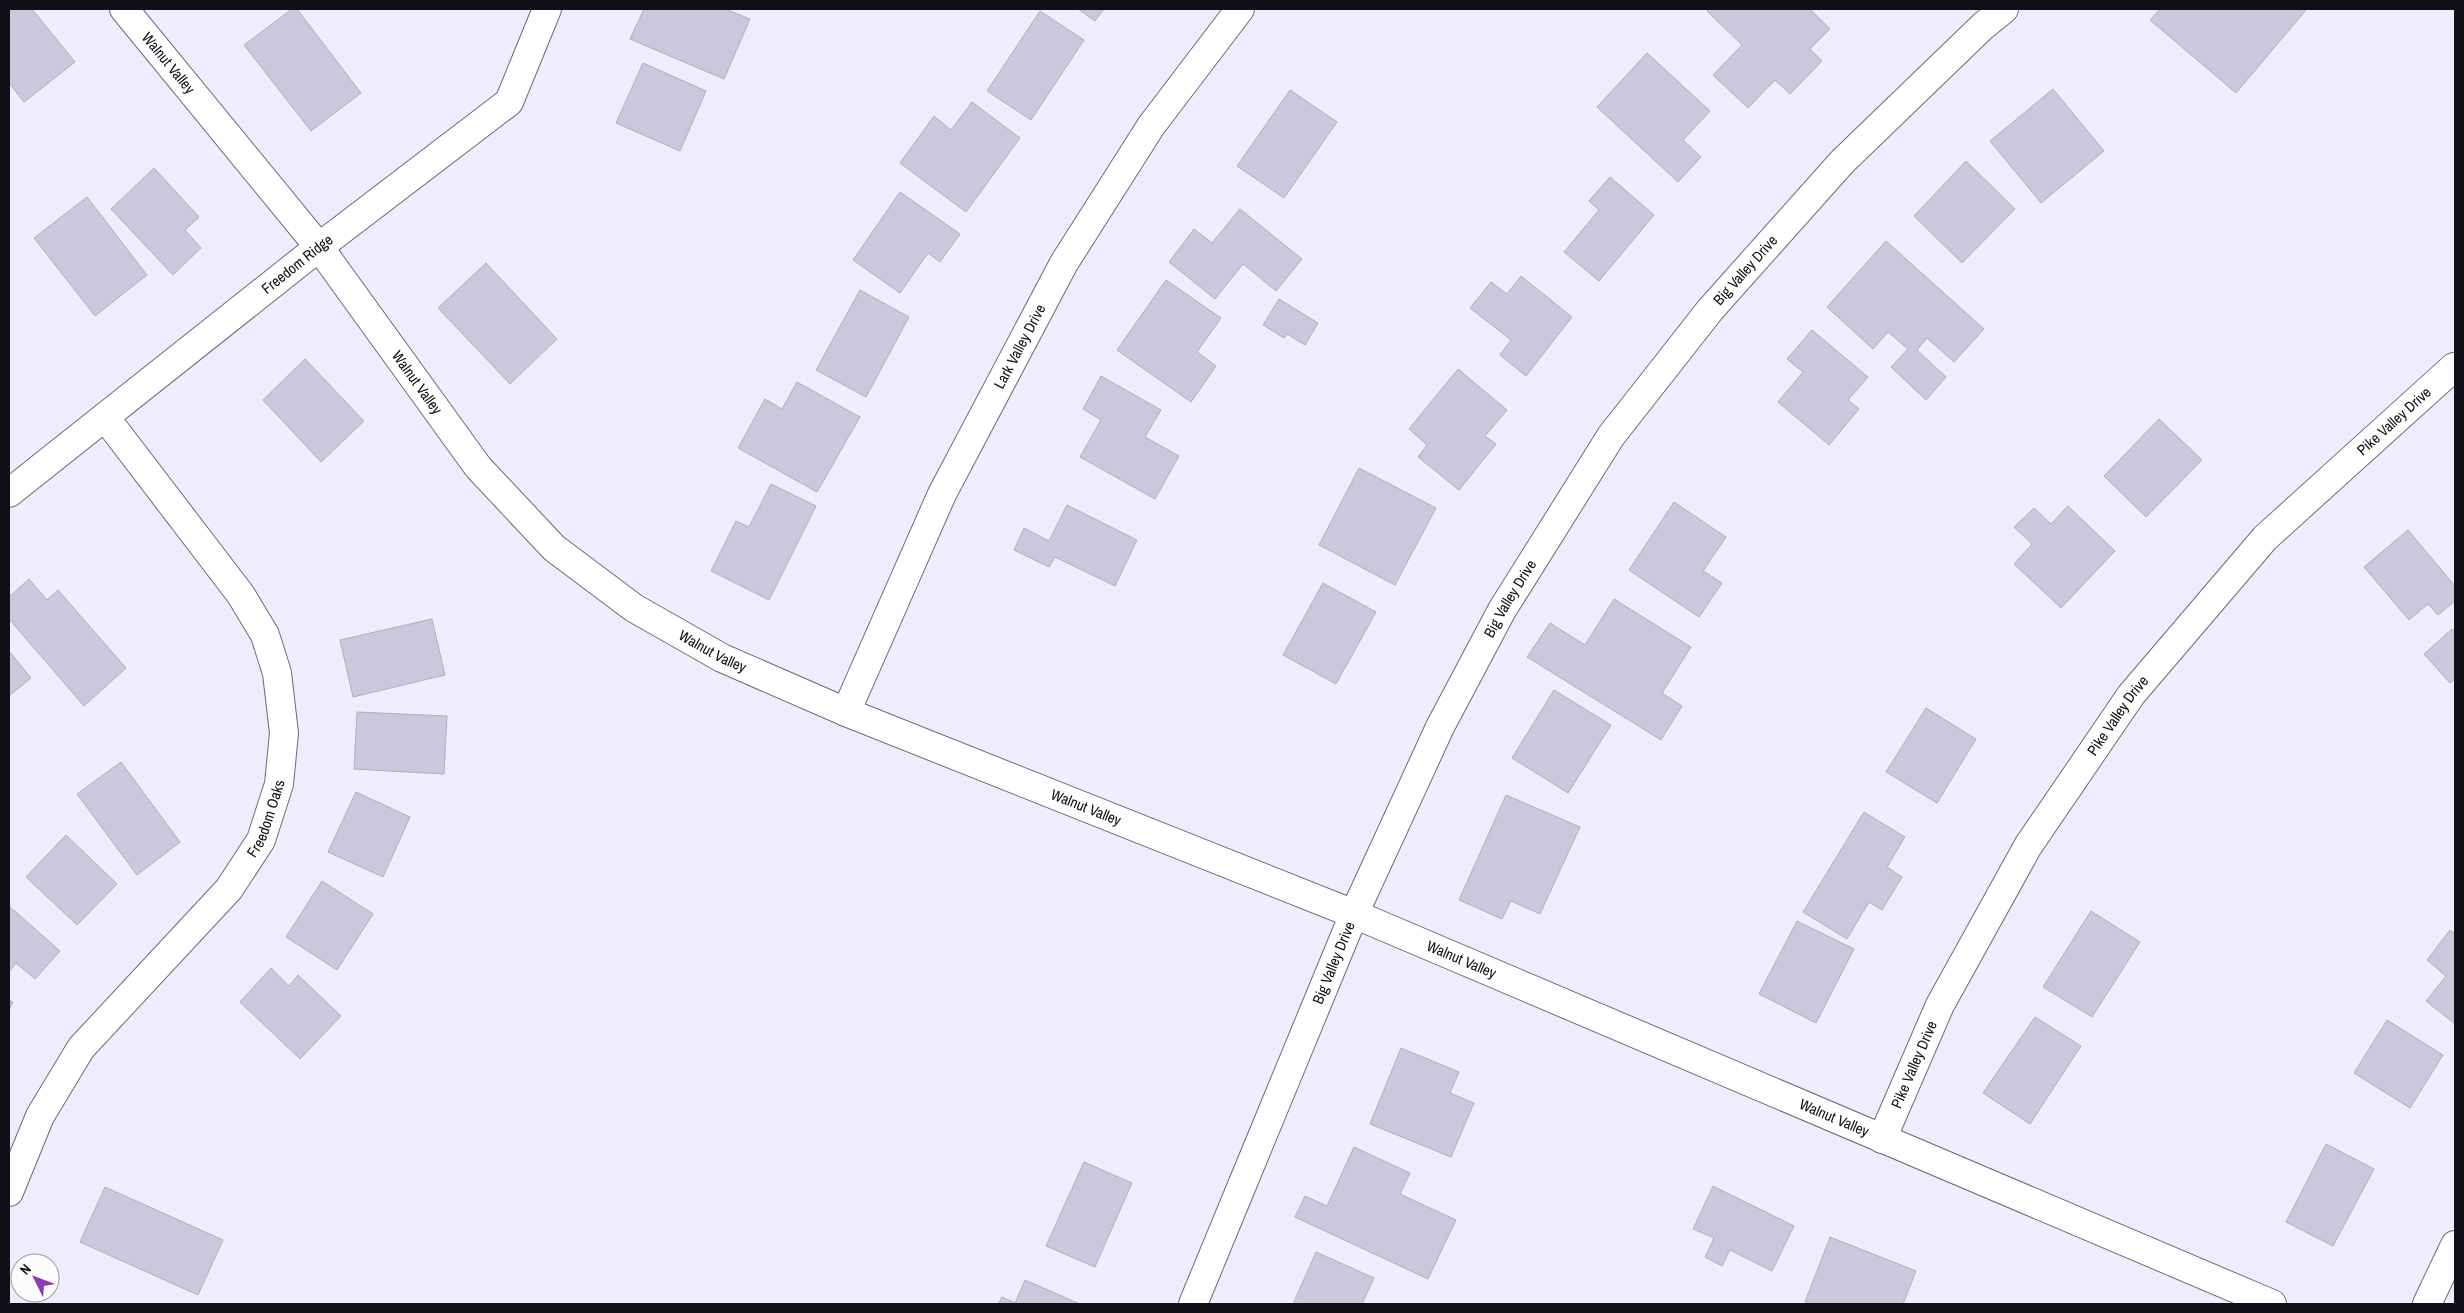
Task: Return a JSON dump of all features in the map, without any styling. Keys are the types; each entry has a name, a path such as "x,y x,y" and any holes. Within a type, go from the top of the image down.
{"street":[{"name":"Walnut Valley","path":"124,9 319,247 478,467 554,548 634,608 722,658 846,712 1354,914 2272,1304"},
{"name":"Freedom Ridge","path":"9,493 319,247 509,102 547,9"},
{"name":"Lark Valley Drive","path":"846,712 942,494 1064,263 1151,126 1240,9"},
{"name":"Big Valley Drive","path":"1193,1304 1354,914 1440,727 1502,610 1611,436 1710,310 1842,162 1983,26 2004,9"},
{"name":"Pike Valley Drive","path":"1882,1139 1940,1005 2028,846 2131,695 2265,538 2454,367"},
{"name":"Freedom Oaks","path":"9,1192 40,1116 81,1048 230,889 261,840 279,784 284,733 277,673 265,635 241,595 105,417"},
{"path":"2427,1304 2455,1245"}],"building":[{"path":"9,9 32,9 75,62 24,102 9,83"},
{"path":"292,9 297,9 361,93 311,131 244,45"},
{"path":"644,9 725,9 750,19 724,79 630,39"},
{"path":"1078,9 1104,9 1095,21"},
{"path":"1709,9 1810,9 1830,29 1810,49 1822,61 1790,94 1775,80 1748,108 1713,75 1742,45 1707,11"},
{"path":"2160,9 2306,10 2236,93 2150,20"},
{"path":"1040,11 1084,40 1031,120 987,91"},
{"path":"1647,53 1710,111 1683,140 1701,157 1678,182 1597,107"},
{"path":"643,63 706,91 680,151 616,123"},
{"path":"2053,89 2104,151 2041,203 1990,141"},
{"path":"1290,90 1337,122 1284,198 1237,166"},
{"path":"972,102 1020,138 966,212 900,163 934,116 951,130"},
{"path":"1966,161 2015,209 1962,263 1914,216"},
{"path":"154,168 199,217 185,230 201,248 173,275 111,209"},
{"path":"1610,177 1654,215 1599,281 1564,252 1599,210 1589,201"},
{"path":"900,192 960,234 940,262 928,253 900,293 853,260"},
{"path":"87,197 147,275 95,316 34,238"},
{"path":"1240,209 1302,259 1276,291 1243,264 1215,299 1169,262 1194,229 1212,243"},
{"path":"1886,241 1984,329 1954,362 1927,338 1917,350 1946,377 1926,400 1891,367 1908,349 1888,332 1873,349 1827,307"},
{"path":"486,263 557,339 510,384 438,308"},
{"path":"1521,276 1572,317 1526,376 1500,355 1511,340 1470,308 1491,282 1507,294"},
{"path":"1166,280 1221,318 1197,352 1216,366 1191,402 1117,350"},
{"path":"860,290 909,317 866,397 816,370"},
{"path":"1279,299 1318,323 1305,345 1287,334 1284,338 1263,325"},
{"path":"1812,330 1868,377 1848,400 1859,409 1829,445 1778,402 1803,372 1787,359"},
{"path":"305,359 364,421 321,462 263,400"},
{"path":"1458,369 1507,410 1485,436 1496,444 1459,490 1418,457 1427,445 1409,429"},
{"path":"1101,376 1161,410 1145,437 1179,456 1155,499 1080,457 1101,420 1083,409"},
{"path":"797,382 860,417 817,492 738,448 765,399 782,409"},
{"path":"2159,419 2202,460 2146,517 2104,476"},
{"path":"1359,468 1436,508 1395,585 1319,545"},
{"path":"771,484 816,506 769,600 711,571 736,521 749,527"},
{"path":"1674,502 1726,537 1703,571 1722,583 1699,617 1629,570"},
{"path":"1067,505 1137,540 1115,586 1055,557 1049,567 1014,550 1024,528 1049,541"},
{"path":"2068,506 2115,551 2061,608 2014,564 2032,544 2014,527 2034,508 2051,524"},
{"path":"2408,530 2455,586 2455,601 2438,615 2428,604 2409,620 2364,567"},
{"path":"29,579 47,600 58,590 126,668 84,706 9,619 9,597"},
{"path":"1323,583 1376,612 1336,684 1283,655"},
{"path":"1614,599 1691,647 1662,693 1682,706 1661,740 1527,657 1550,623 1585,645"},
{"path":"432,619 445,675 353,697 340,640"},
{"path":"2452,629 2455,632 2455,679 2450,683 2424,654"},
{"path":"9,651 31,678 9,696"},
{"path":"1554,690 1611,725 1568,793 1512,758"},
{"path":"1926,708 1976,739 1937,803 1886,772"},
{"path":"357,712 447,716 444,774 354,769"},
{"path":"121,762 180,842 137,875 77,794"},
{"path":"356,792 410,817 383,877 328,852"},
{"path":"1506,795 1580,827 1540,914 1511,901 1502,919 1459,900"},
{"path":"1864,812 1905,837 1887,867 1902,877 1882,910 1869,902 1847,939 1803,912"},
{"path":"66,835 117,884 77,925 26,877"},
{"path":"322,881 373,914 337,970 286,937"},
{"path":"9,906 60,951 35,979 16,963 9,972"},
{"path":"2091,911 2140,942 2092,1017 2043,987"},
{"path":"1797,921 1854,949 1816,1023 1759,994"},
{"path":"2450,930 2455,934 2455,1024 2426,1001 2446,976 2427,960"},
{"path":"271,968 289,986 298,975 341,1016 300,1059 240,1002"},
{"path":"9,1000 13,1002 9,1010"},
{"path":"2035,1017 2081,1046 2030,1124 1983,1093"},
{"path":"2387,1020 2443,1055 2410,1108 2354,1073"},
{"path":"1401,1048 1459,1072 1450,1093 1474,1103 1451,1157 1370,1124"},
{"path":"2326,1144 2374,1169 2333,1246 2286,1222"},
{"path":"1354,1147 1410,1173 1400,1194 1456,1220 1428,1279 1295,1217 1305,1196 1327,1206"},
{"path":"1084,1162 1132,1183 1095,1267 1046,1246"},
{"path":"1713,1186 1794,1226 1772,1271 1730,1250 1722,1266 1705,1257 1714,1238 1693,1229"},
{"path":"105,1187 223,1240 198,1295 80,1242"},
{"path":"1830,1237 1916,1271 1903,1304 1811,1304 1805,1302"},
{"path":"1316,1252 1374,1278 1362,1304 1293,1304"},
{"path":"1025,1280 1080,1304 998,1304 1002,1297 1015,1303"}]}
